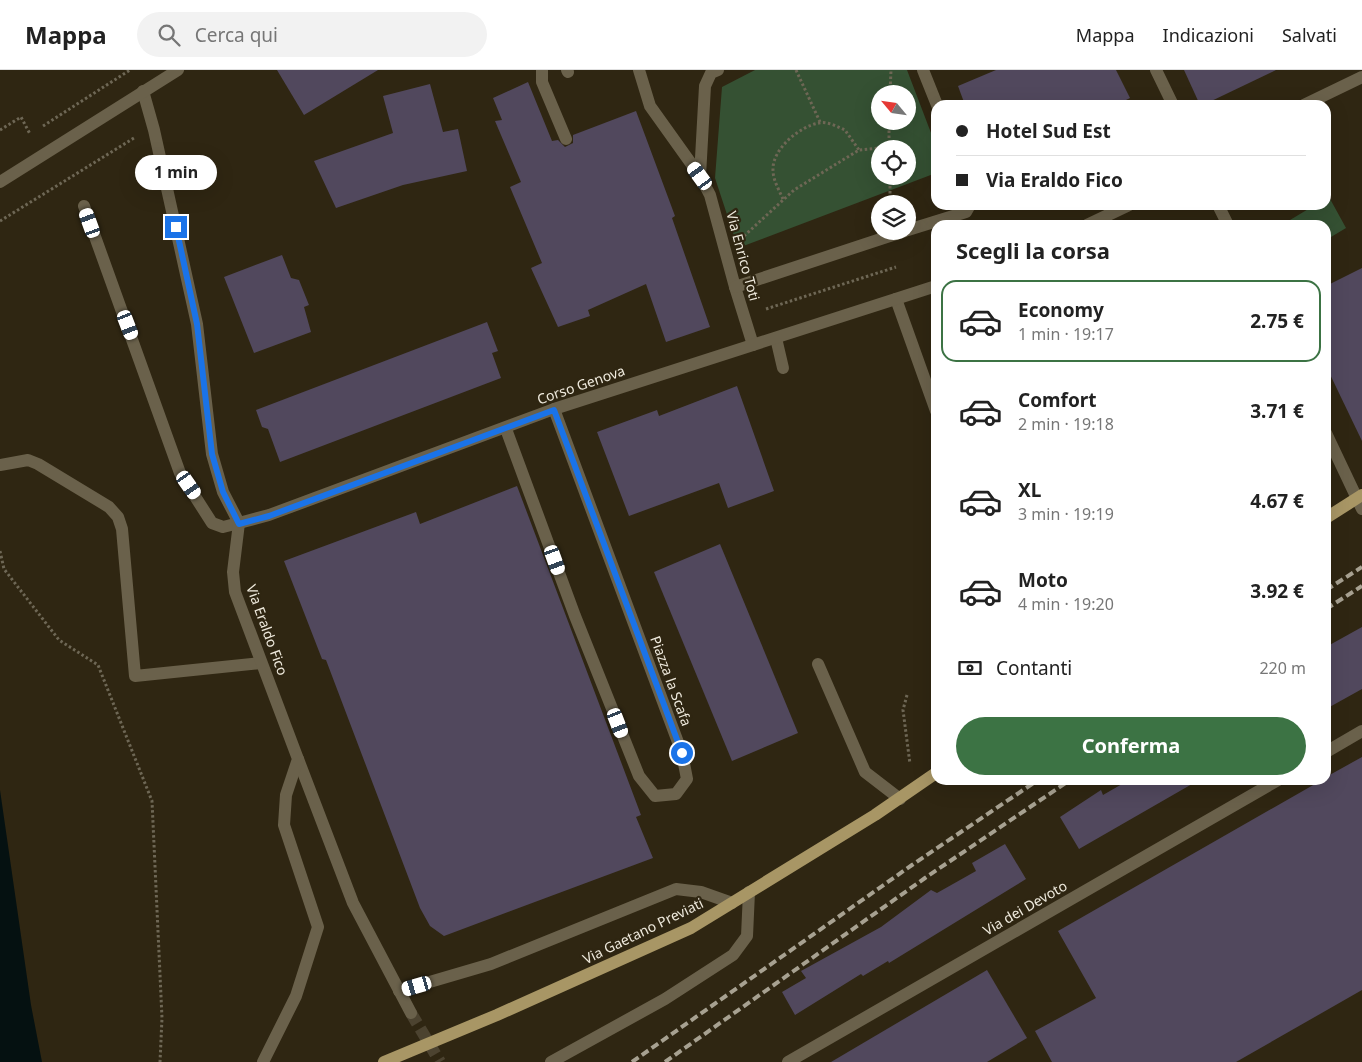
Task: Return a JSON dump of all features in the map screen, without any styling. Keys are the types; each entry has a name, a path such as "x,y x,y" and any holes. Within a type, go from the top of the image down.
{"main road":[{"path":"1331,516 1360,501"},
{"name":"Via Gaetano Previati","path":"384,1062 497,1015 691,928 900,799 931,776"}],"street":[{"path":"0,182 178,70"},
{"path":"542,70 542,82 566,139"},
{"name":"Via Enrico Toti","path":"639,70 650,106 700,176 710,195 753,346"},
{"name":"Via Enrico Toti","path":"700,176 705,86 712,73 718,70"},
{"path":"924,70 935,100"},
{"path":"1156,70 1171,100"},
{"path":"1314,100 1362,77"},
{"path":"143,91 153,126 197,324 212,454 223,492 239,524"},
{"name":"Corso Genova","path":"84,206 180,472 212,523 223,527 269,516 554,410 931,288"},
{"path":"941,220 967,210"},
{"path":"1098,220 1118,210"},
{"path":"916,228 931,223"},
{"path":"735,287 879,240"},
{"path":"896,299 931,397"},
{"path":"776,338 783,368"},
{"name":"Piazza la Scafa","path":"506,429 575,616 639,776 655,796 676,794 687,779 682,753 554,410"},
{"path":"1331,443 1360,501"},
{"path":"0,465 28,460 38,464 109,507 118,517 122,529 135,676 262,663"},
{"name":"Via Eraldo Fico","path":"239,524 233,572 235,592 353,903 411,1012"},
{"path":"818,664 865,772 900,799"},
{"path":"1331,749 1362,731"},
{"path":"263,1062 296,996 318,927 284,825 286,795 298,759"},
{"name":"Via dei Devoto","path":"788,1062 1269,785"},
{"path":"399,991 491,964 676,889 701,892 732,903"},
{"path":"551,1062 666,999 733,955 747,936 749,892"}],"path":[{"path":"22,139 130,70"},
{"path":"796,70 820,122"},
{"path":"890,85 891,70"},
{"path":"0,130 21,117 30,134"},
{"path":"783,199 774,180 772,169 774,157 784,145 807,127 820,122 845,130 859,150"},
{"path":"0,221 153,126"},
{"path":"727,252 783,199 859,150 871,149"},
{"path":"744,316 896,267"},
{"path":"0,551 4,569 60,640 98,665 152,801 162,1018 160,1062"},
{"path":"907,695 903,710 913,789"}],"green space":[{"path":"755,70 907,70 913,85 871,85 871,130 916,130 916,94 931,133 931,175 916,181 916,140 871,140 871,185 904,185 878,195 871,195 871,198 738,248 715,178 722,87"},
{"path":"1331,201 1346,228 1331,237 1331,220 1290,220 1307,210 1331,210"}],"shaded area":[{"path":"0,790 31,1005 42,1062 0,1062"}],"building":[{"path":"277,70 378,70 304,115"},
{"path":"996,70 1116,70 1130,98 1126,100 963,100 958,86"},
{"path":"1184,70 1276,70 1213,100 1198,100"},
{"path":"528,82 552,141 558,140 565,147 573,143 573,135 636,111 675,216 672,218 710,327 666,342 646,284 588,310 590,316 558,327 531,268 542,263 510,187 521,182 495,121 502,120 493,98"},
{"path":"430,84 443,132 458,129 467,171 403,185 336,208 314,161 393,133 383,96"},
{"path":"282,255 291,278 299,280 309,305 304,307 311,332 254,353 224,277"},
{"path":"1362,268 1362,441 1331,376 1331,284"},
{"path":"487,322 498,351 492,353 501,378 280,462 268,429 262,427 256,410"},
{"path":"737,386 774,491 728,508 719,483 629,516 597,432 657,410 659,416"},
{"path":"517,486 641,815 636,817 653,858 444,936 430,926 420,908 326,660 322,659 284,561 416,512 420,524"},
{"path":"720,544 798,733 732,761 654,572"},
{"path":"1362,627 1362,689 1331,706 1331,644"},
{"path":"1362,757 1362,990 1236,1062 1052,1062 1035,1031 1096,998 1058,931 1313,785 1331,785 1331,774"},
{"path":"1120,785 1190,785 1079,849 1060,817 1101,790 1103,795"},
{"path":"1005,844 1026,879 889,963 888,961 863,976 861,974 795,1015 782,992 806,978 801,971 881,927 931,890 937,893 976,871 972,863"},
{"path":"987,970 1027,1038 987,1062 831,1062"}],"tunnel":[{"path":"411,1013 440,1062"}],"railway":[{"path":"1331,587 1362,567"},
{"path":"1331,606 1362,586"},
{"path":"632,1062 912,865 1031,785"},
{"path":"665,1062 925,878 1063,785"}],"route":[{"path":"176,227 197,324 212,454 223,492 239,524 269,516 554,410 682,753"}]}
